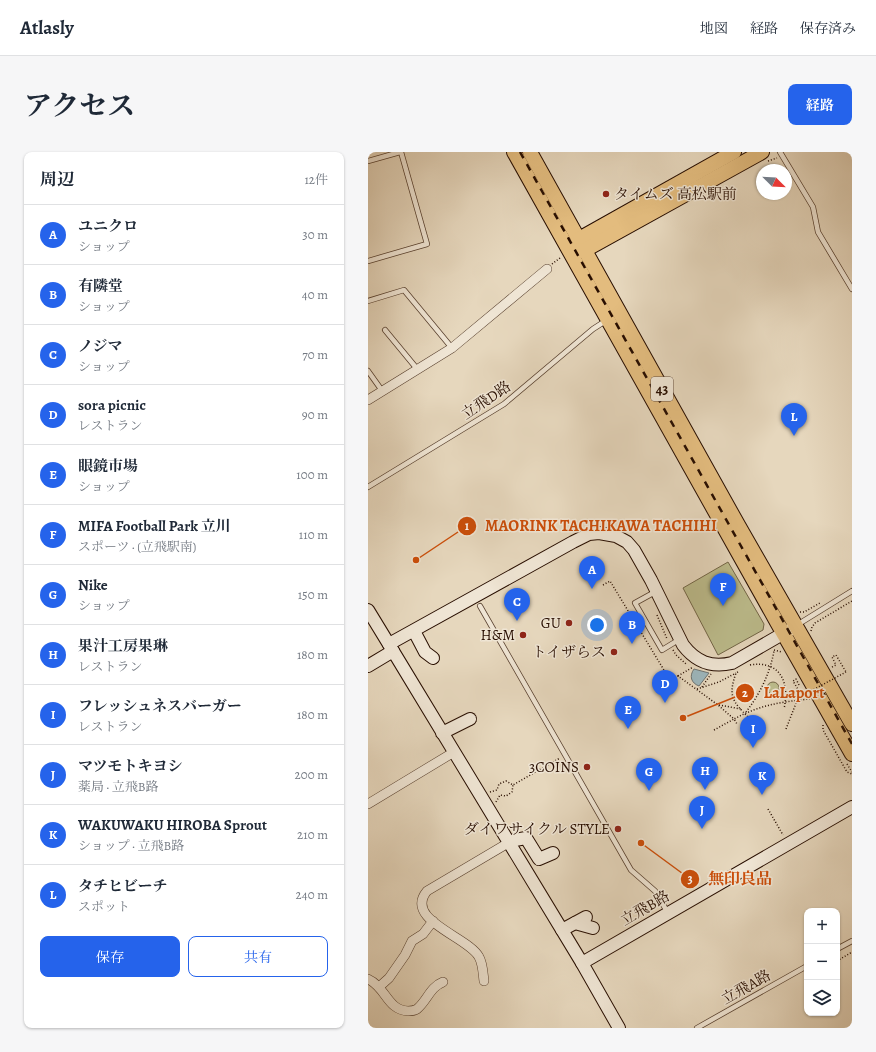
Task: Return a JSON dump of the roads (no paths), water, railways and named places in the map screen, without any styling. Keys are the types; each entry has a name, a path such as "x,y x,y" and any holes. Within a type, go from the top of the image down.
{"main road":[{"name":"43","path":"514,152 566,253 608,320 783,634 852,754"},
{"name":"43","path":"530,152 738,525 852,724"},
{"path":"582,245 734,152"},
{"path":"566,253 762,152"}],"street":[{"path":"368,400 452,348 547,269"},
{"path":"368,666 414,631 589,534 608,534 616,536 627,542 634,550 675,642 699,660 722,665 732,663 796,626"},
{"path":"368,610 582,963 619,1028"},
{"path":"414,631 425,652 433,658"},
{"path":"442,733 470,719"},
{"path":"368,804 454,752"},
{"name":"立飛B路","path":"582,963 852,807"},
{"path":"484,982 479,956 472,949 424,914 421,905 423,896 427,892 508,843 526,838 539,859 553,854"},
{"path":"562,930 586,917"},
{"path":"379,987 388,978 405,955 412,941 423,934 433,922"},
{"path":"575,923 592,928"},
{"path":"368,979 379,987 395,1008 405,1011 414,1011 419,1007 437,984 442,982"}],"lane":[{"path":"368,161 401,152 427,244 368,261"},
{"path":"780,152 813,208 818,232 852,289"},
{"path":"368,301 404,290 452,348"},
{"name":"立飛D路","path":"368,487 504,404 592,329 608,320"},
{"path":"385,330 418,370"},
{"path":"368,371 383,392"},
{"path":"796,626 852,591"},
{"path":"652,593 635,603 662,650 675,642"},
{"path":"480,606 631,870 655,891 668,913"},
{"path":"840,947 852,941"},
{"name":"立飛A路","path":"697,1028 804,968"}],"water":[{"path":"694,669 709,673 699,686 694,683 691,677"}],"railway":[{"path":"520,152 852,744"}],"place":[{"name":"タイムズ 高松駅前","path":"606,194"},
{"name":"タチヒビーチ","path":"794,436"},
{"name":"MAORINK TACHIKAWA TACHIHI","path":"416,560"},
{"name":"ユニクロ","path":"592,589"},
{"name":"MIFA Football Park 立川","path":"723,606"},
{"name":"ノジマ","path":"517,621"},
{"name":"GU","path":"569,623"},
{"name":"H&M","path":"523,635"},
{"name":"有隣堂","path":"632,644"},
{"name":"トイザらス","path":"614,652"},
{"name":"sora picnic","path":"665,703"},
{"name":"LaLaport","path":"683,718"},
{"name":"眼鏡市場","path":"628,729"},
{"name":"フレッシュネスバーガー","path":"753,748"},
{"name":"3COINS","path":"587,767"},
{"name":"果汁工房果琳","path":"705,790"},
{"name":"Nike","path":"649,791"},
{"name":"WAKUWAKU HIROBA Sprout","path":"762,795"},
{"name":"ダイワサイクル STYLE","path":"618,829"},
{"name":"マツモトキヨシ","path":"702,829"},
{"name":"無印良品","path":"641,843"}]}
